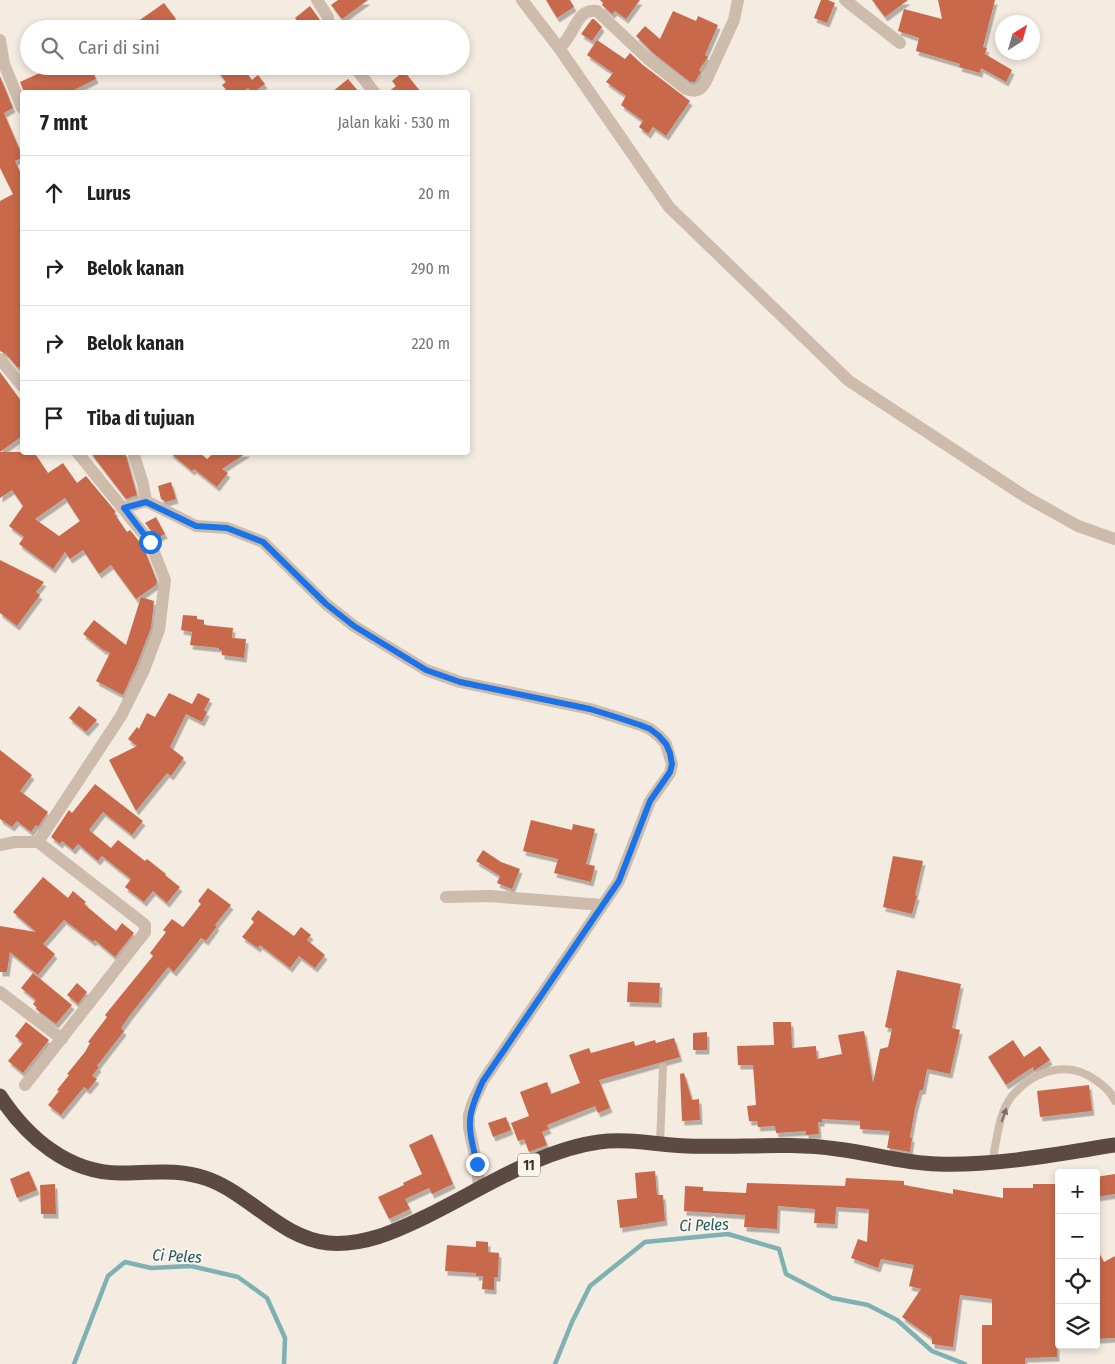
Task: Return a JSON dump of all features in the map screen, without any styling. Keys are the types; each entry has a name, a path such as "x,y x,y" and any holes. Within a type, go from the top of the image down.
{"highway":[{"name":"11","path":"0,1096 22,1125 62,1159 96,1172 176,1171 207,1179 235,1192 282,1225 312,1240 328,1243 345,1243 396,1231 550,1155 579,1146 615,1141 685,1146 835,1148 919,1163 970,1164 1115,1145"}],"street":[{"path":"317,0 328,20"},
{"path":"522,0 559,48 669,207 849,381 1026,497 1078,526 1115,539"},
{"path":"559,48 565,43 578,19 585,12 597,10 648,58 686,89 692,92 697,91 701,89 706,81 734,20 738,0"},
{"path":"845,0 900,43"},
{"path":"0,40 4,64 20,103"},
{"path":"361,75 372,90"},
{"path":"0,359 20,384"},
{"path":"38,842 121,716 144,670 159,630 165,580 150,542 80,455"},
{"path":"134,455 143,484 146,502"},
{"path":"124,508 146,502 196,526 227,528 263,542 326,604 354,626 426,670 460,682 590,709 640,725 659,736 666,744 672,764 670,772 650,801 619,881 483,1081 473,1102 469,1128 477,1164 479,1189"},
{"path":"0,845 15,842 38,842 144,925 145,932 25,1085"},
{"path":"446,897 490,896 602,905"},
{"path":"0,992 62,1039"}],"lane":[{"path":"660,1143 663,1067"},
{"path":"992,1162 1002,1116 1012,1097 1033,1077 1045,1071 1061,1068 1090,1075 1112,1094 1115,1101"}],"building":[{"path":"338,0 368,0 342,19 331,5"},
{"path":"546,0 570,0 574,7 557,18"},
{"path":"600,0 640,0 626,19 615,11 612,14 602,5 603,3"},
{"path":"821,0 835,3 827,23 814,18"},
{"path":"872,0 908,0 885,17"},
{"path":"938,0 995,0 983,47 987,48 985,54 1012,70 1006,82 981,68 980,73 959,67 960,64 916,51 919,38 898,31 904,9 942,19"},
{"path":"164,3 176,19 175,20 140,20"},
{"path":"310,6 320,20 296,20 295,18"},
{"path":"673,11 696,21 698,16 718,25 705,55 708,57 699,70 701,72 695,82 690,82 653,53 636,36 645,26 660,39"},
{"path":"592,19 602,27 592,41 581,34"},
{"path":"597,40 625,59 630,53 690,101 666,136 653,127 648,134 639,127 643,121 621,105 626,96 606,82 613,73 587,55"},
{"path":"35,75 94,75 96,79 74,90 23,90 20,82"},
{"path":"221,75 248,75 252,80 258,75 265,84 257,90 250,90 248,88 245,90 226,90 222,85 226,82"},
{"path":"399,75 407,75 419,90 391,90 396,86 392,81"},
{"path":"0,76 13,108 4,113 20,150 20,159 15,161 20,172 20,366 18,368 6,354 0,351 0,201 13,194 0,168"},
{"path":"348,79 357,90 334,90"},
{"path":"0,372 20,399 20,437 0,452"},
{"path":"0,452 20,452 20,455 36,455 48,473 63,463 77,483 86,476 116,512 114,513 127,532 130,530 143,546 157,581 156,585 136,599 111,565 99,574 83,550 70,559 65,552 53,569 19,544 24,537 9,526 23,506 12,490 0,498","holes":["65,498 80,521 59,536 35,519"]},
{"path":"92,455 126,455 137,495 126,499"},
{"path":"173,455 202,455 207,459 212,455 243,455 222,469 228,473 217,487 194,469 192,471"},
{"path":"171,482 176,499 166,502 161,499 158,486"},
{"path":"156,517 165,534 157,538 145,523"},
{"path":"0,560 44,582 36,592 40,595 17,626 0,613"},
{"path":"141,597 154,601 151,628 123,695 96,681 110,653 83,634 94,620 126,645"},
{"path":"183,615 197,616 197,619 204,620 204,625 233,628 232,638 246,639 244,658 222,655 222,651 219,648 190,645 192,632 181,630"},
{"path":"169,693 192,704 198,693 210,699 204,710 207,712 202,722 186,714 170,747 184,758 171,776 167,773 136,811 109,760 137,746 128,739 137,727 139,729 147,713 155,717"},
{"path":"79,706 97,720 86,732 69,718"},
{"path":"0,750 32,775 20,791 48,812 38,827 36,825 31,832 17,821 12,827 0,819"},
{"path":"95,784 143,821 132,835 103,812 89,830 111,848 118,840 145,861 147,859 180,887 167,903 153,891 144,902 125,887 131,879 102,856 98,861 78,844 73,850 62,841 60,844 51,837 69,810 72,813"},
{"path":"531,820 572,830 573,824 595,829 586,864 595,866 591,882 554,873 558,859 523,851"},
{"path":"483,850 501,862 520,869 512,889 497,883 500,876 476,861"},
{"path":"893,856 923,861 912,914 883,907"},
{"path":"43,877 68,898 73,891 86,902 84,904 116,931 122,923 134,933 115,957 95,940 93,942 64,920 43,944 55,954 38,975 10,952 7,972 0,972 0,926 36,932 13,912"},
{"path":"208,888 231,905 215,925 217,926 206,941 201,938 174,972 168,967 121,1028 124,1031 97,1066 99,1067 92,1076 97,1079 88,1090 84,1087 61,1115 48,1105 69,1075 67,1074 85,1052 90,1043 88,1042 107,1017 105,1015 153,956 150,953 166,932 163,930 172,919 183,927 201,904 198,901"},
{"path":"258,910 294,936 301,927 311,935 307,940 325,955 315,968 299,956 290,968 260,945 258,948 242,937 254,922 251,919"},
{"path":"897,970 961,984 952,1028 960,1030 950,1074 927,1069 923,1090 920,1090 915,1109 910,1137 912,1138 910,1152 887,1148 890,1131 860,1129 860,1121 822,1119 822,1122 818,1122 819,1134 806,1135 806,1131 776,1133 775,1126 758,1127 757,1121 749,1121 747,1106 756,1105 753,1065 738,1065 737,1046 774,1045 773,1022 791,1022 792,1048 816,1046 817,1059 842,1054 838,1035 864,1031 873,1083 880,1049 888,1047 892,1029 885,1027"},
{"path":"33,973 72,1005 56,1024 36,1009 33,1004 36,1000 21,988"},
{"path":"628,982 660,983 659,1003 627,1002"},
{"path":"77,983 87,992 78,1004 67,995"},
{"path":"26,1022 49,1040 23,1073 8,1061 23,1043 15,1036"},
{"path":"707,1032 707,1050 693,1050 693,1033"},
{"path":"674,1038 680,1057 599,1080 610,1108 598,1113 595,1106 547,1125 549,1129 542,1132 547,1145 529,1152 524,1139 518,1141 511,1123 529,1116 520,1092 547,1082 551,1094 580,1083 569,1055 589,1048 591,1053 634,1041 635,1046 655,1040 656,1043"},
{"path":"1013,1040 1024,1057 1040,1046 1050,1060 1034,1071 1033,1067 1006,1085 988,1057"},
{"path":"684,1073 692,1100 699,1099 700,1120 682,1121 680,1074"},
{"path":"1089,1085 1092,1111 1040,1117 1037,1091"},
{"path":"506,1117 511,1130 493,1137 488,1123"},
{"path":"432,1134 453,1184 432,1194 429,1188 405,1199 410,1209 389,1219 378,1197 422,1174 409,1145"},
{"path":"29,1171 37,1190 17,1198 10,1179"},
{"path":"655,1171 657,1195 663,1195 665,1221 620,1228 617,1200 637,1198 635,1173"},
{"path":"1115,1174 1115,1194 1100,1196 1100,1176"},
{"path":"846,1178 904,1181 904,1185 953,1194 953,1189 1003,1198 1003,1188 1033,1188 1033,1184 1055,1184 1055,1349 1057,1349 1057,1357 1025,1358 1025,1364 982,1364 982,1325 992,1325 992,1299 960,1295 953,1347 932,1344 932,1338 902,1317 921,1289 909,1286 914,1265 881,1259 878,1268 851,1258 858,1239 867,1242 869,1209 836,1207 835,1224 814,1223 815,1209 778,1206 777,1229 744,1227 745,1215 684,1211 685,1186 703,1187 703,1191 746,1193 747,1183 845,1186"},
{"path":"55,1184 56,1214 41,1214 40,1185"},
{"path":"476,1241 488,1242 488,1252 499,1253 498,1277 494,1277 494,1290 482,1289 483,1276 476,1276 476,1273 445,1271 447,1245 476,1247"},
{"path":"1100,1254 1104,1262 1115,1256 1115,1338 1100,1339"}],"waterway":[{"name":"Ci Peles","path":"555,1364 572,1322 590,1286 645,1242 728,1234 779,1249 786,1274 832,1298 868,1305 897,1320 932,1351 965,1364"},
{"name":"Ci Peles","path":"74,1364 108,1276 125,1262 151,1268 191,1266 238,1277 267,1298 285,1338 284,1364"}],"route":[{"path":"150,542 124,508 146,502 196,526 227,528 263,542 326,604 354,626 426,670 460,682 590,709 616,717 650,729 666,744 672,764 670,772 650,801 619,881 483,1081 473,1102 469,1128 477,1164"}]}
